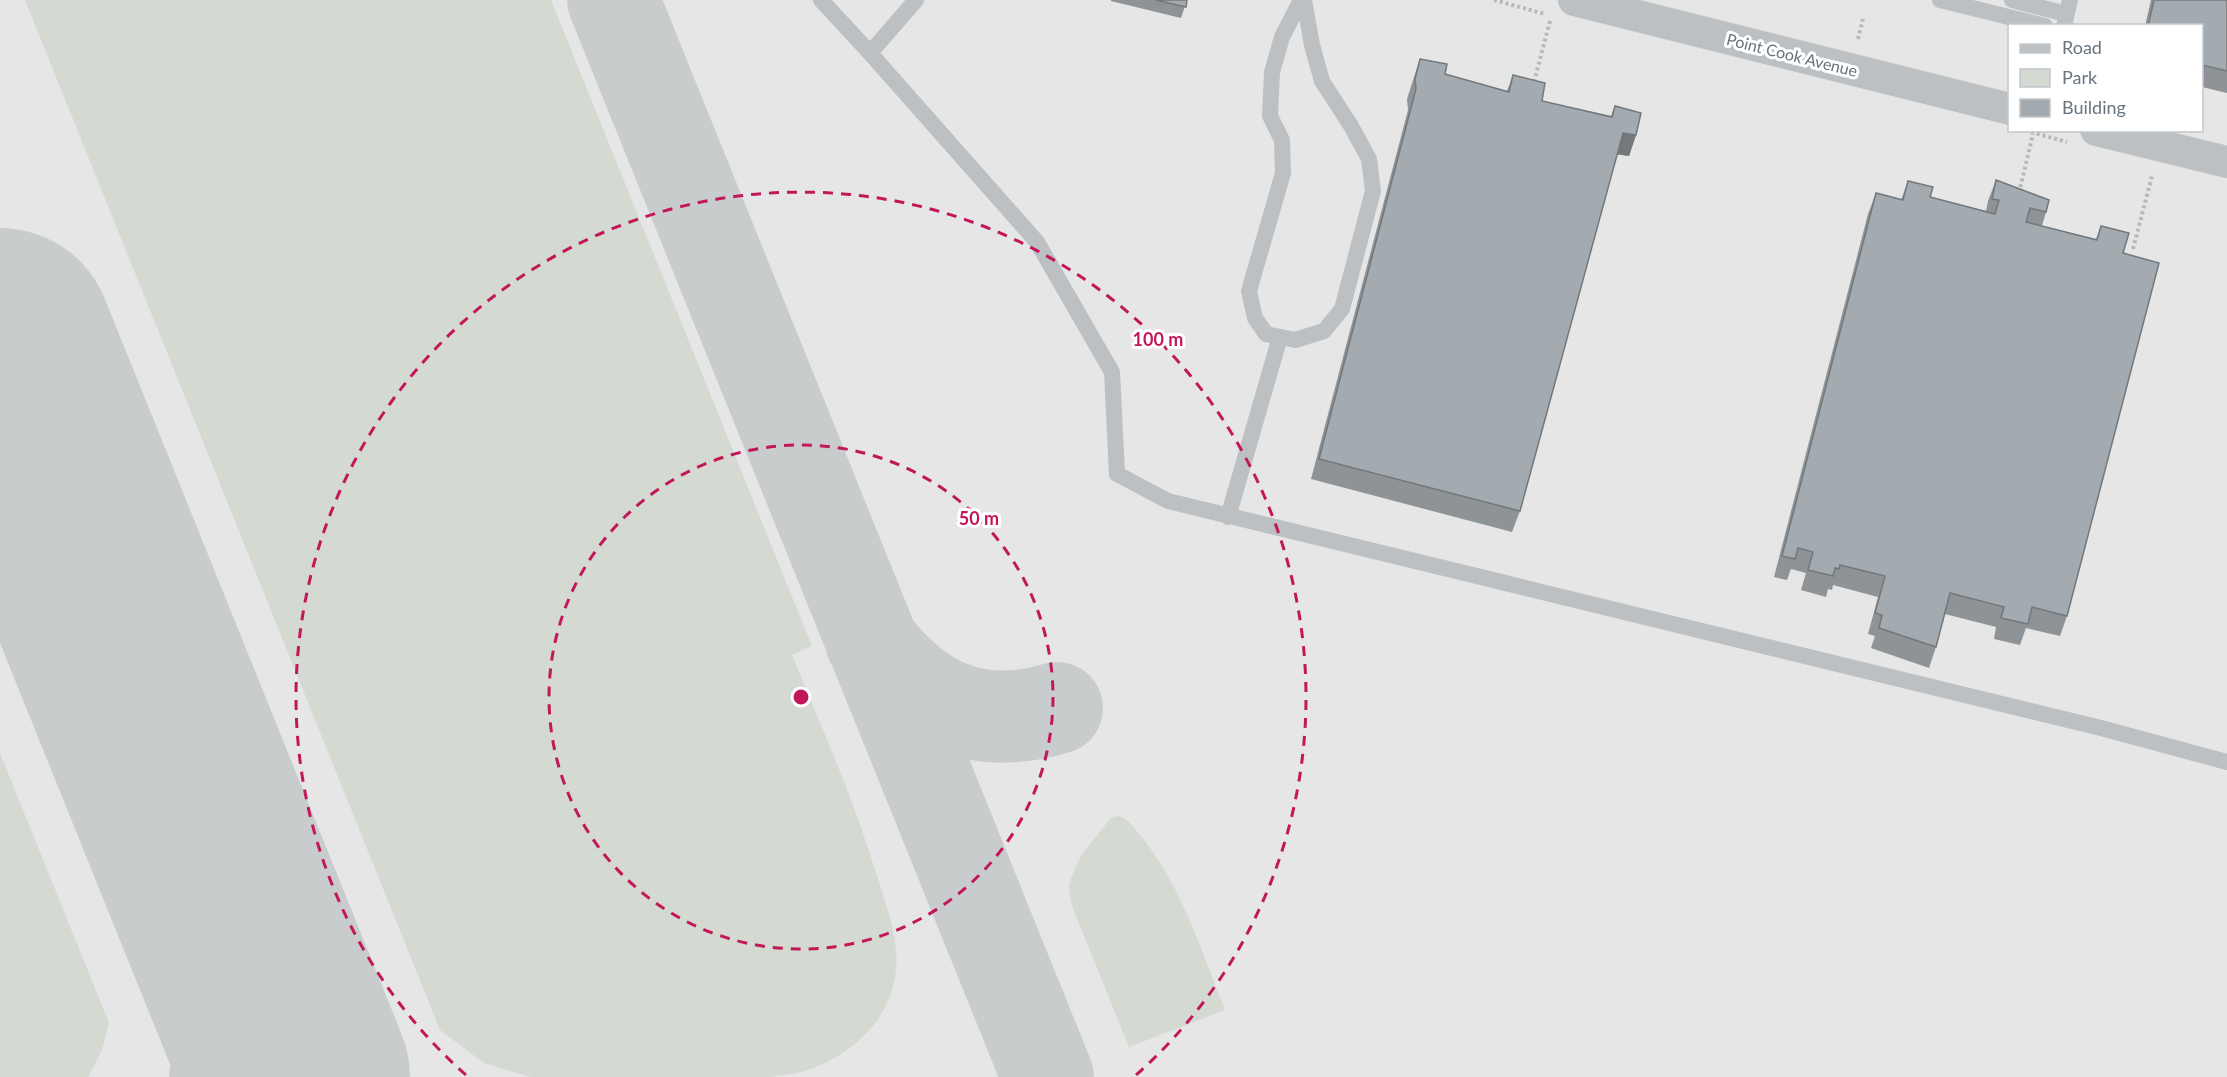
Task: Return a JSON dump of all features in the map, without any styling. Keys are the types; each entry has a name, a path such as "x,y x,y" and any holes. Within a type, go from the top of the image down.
{"street":[{"name":"Point Cook Avenue","path":"1563,8 2008,109"},
{"path":"2104,132 2227,162"}],"lane":[{"path":"821,0 1037,242 1112,372 1117,474 1168,501 1228,517 2101,728 2227,762"},
{"path":"870,53 916,0"},
{"path":"1303,0 1322,81 1369,159 1373,191 1342,309 1324,331 1295,340 1266,334 1255,318 1249,291 1284,173 1282,140 1270,116 1272,72 1282,37 1303,0"},
{"path":"1940,0 2037,24"},
{"path":"2012,0 2067,13"},
{"path":"1228,517 1280,338"}],"path":[{"path":"1534,82 1563,8"},
{"path":"2017,202 2033,133"},
{"path":"2133,249 2155,166"}],"shaded area":[{"path":"0,0 2227,0 2227,1077 0,1077"}],"green space":[{"path":"25,0 551,0 812,646 792,655 861,829 889,914 896,950 896,972 884,1010 859,1041 825,1063 805,1071 770,1077 530,1077 484,1063 440,1030"},
{"path":"0,753 109,1023 102,1050 88,1077 0,1077"},
{"path":"1117,816 1124,818 1133,826 1168,876 1189,920 1225,1010 1129,1047 1072,906 1069,887 1082,854 1111,818"}],"building":[{"path":"1156,0 1187,0 1186,7"},
{"path":"2154,0 2227,0 2227,71 2203,65 2203,24 2148,24"},
{"path":"1420,59 1447,64 1445,74 1509,92 1513,75 1545,83 1542,101 1612,117 1615,106 1641,113 1636,135 1623,133 1520,511 1319,459 1416,89 1415,79"},
{"path":"1996,180 2049,200 2046,212 2030,208 2026,222 2097,240 2101,226 2129,233 2123,253 2159,263 2067,616 2032,607 2028,624 2001,618 2004,607 1950,593 1936,647 1879,628 1882,615 1875,613 1885,576 1840,565 1839,569 1835,568 1833,576 1808,570 1813,552 1798,548 1795,559 1782,556 1876,193 1903,200 1908,181 1933,187 1930,197 1995,214 1999,200 1992,199"}],"taxiway":[{"path":"613,0 1048,1077"},
{"path":"871,641 909,682 930,697 952,708 1001,717 1028,715 1057,708"},
{"path":"215,1077 236,1024 236,979 231,941 218,881"},
{"path":"271,1014 293,1054 310,1077"}],"runway":[{"path":"0,341 297,1077"}]}
